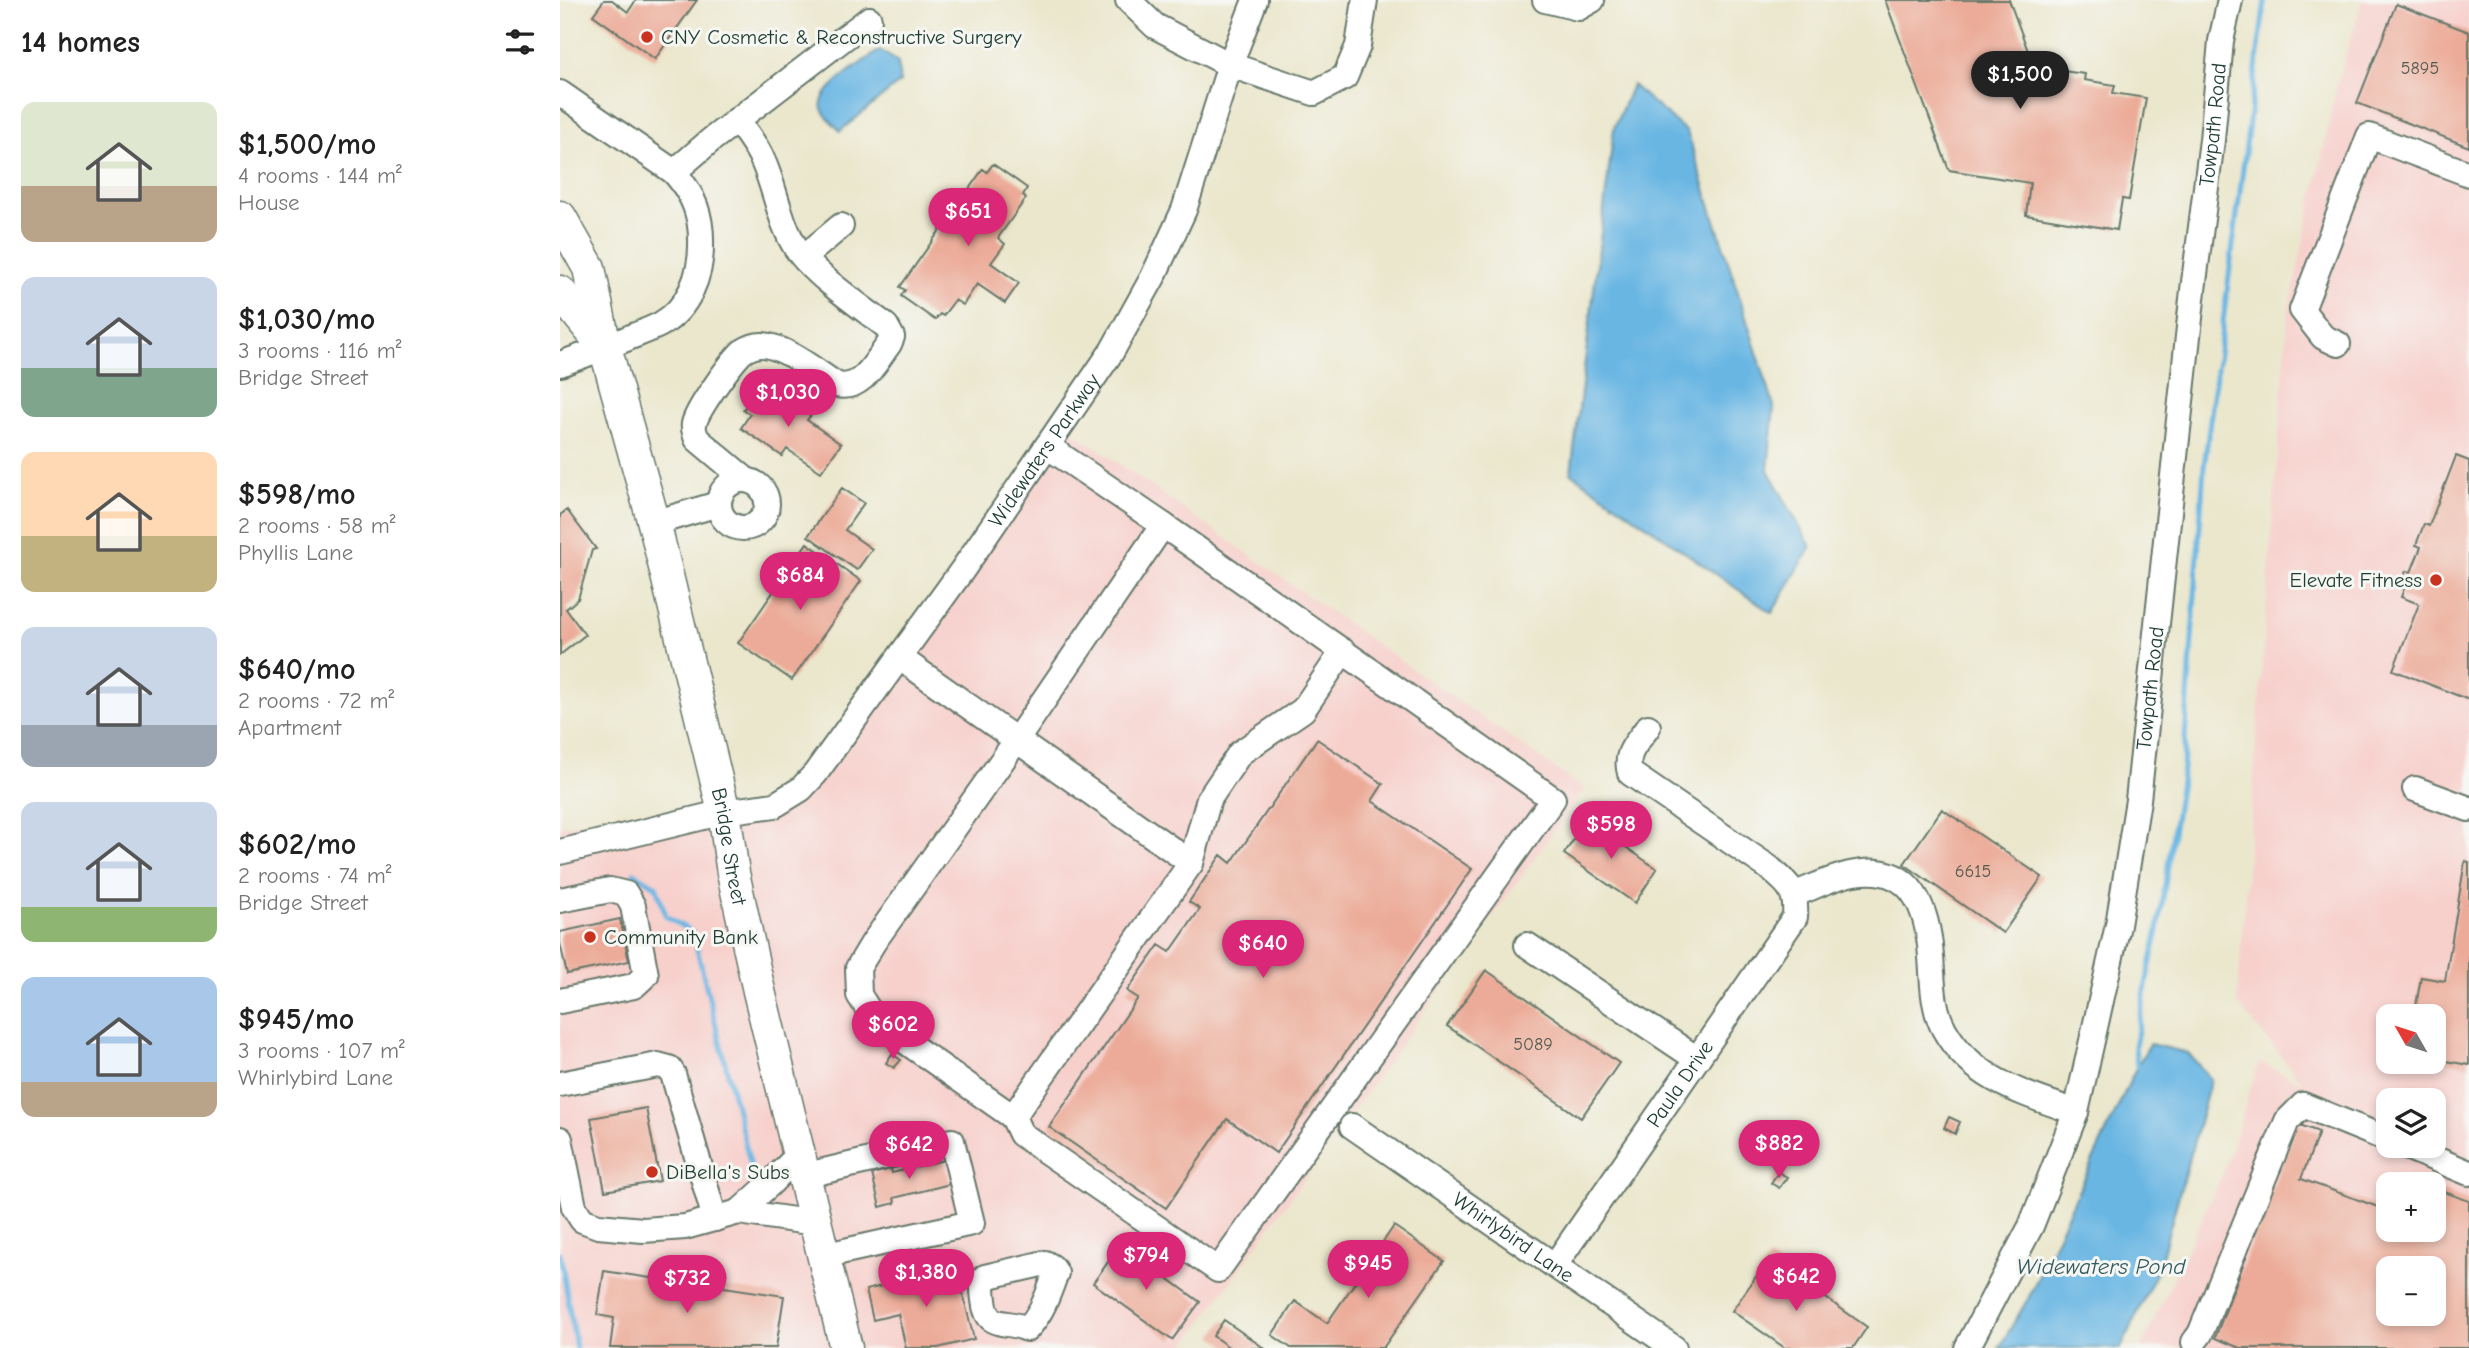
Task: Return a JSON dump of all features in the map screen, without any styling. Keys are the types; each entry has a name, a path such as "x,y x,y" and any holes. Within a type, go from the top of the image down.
{"main road":[{"name":"Bridge Street","path":"560,217 589,268 605,347 654,523 724,812 742,912 846,1348"},
{"name":"Bridge Street","path":"560,292 605,347"}],"street":[{"path":"1128,0 1155,26 1230,65 1314,93 1345,77 1358,47 1364,0"},
{"name":"Widewaters Parkway","path":"560,852 724,812 775,805 801,789 815,775 900,658 1112,351 1153,277 1184,210 1230,65 1255,0"},
{"path":"1545,0 1578,8 1592,0"},
{"name":"Towpath Road","path":"1967,1348 2031,1226 2076,1112 2116,936 2138,800 2221,41 2230,0"},
{"path":"674,172 869,19"},
{"path":"560,93 674,172 689,189 697,207 702,236 701,263 693,286 680,309 662,324 560,365"},
{"path":"737,120 761,156 779,214 803,257 886,326 892,337 860,381 846,387 837,385 775,347 755,345 743,352 699,412 694,431 704,446 746,480 760,487 767,500 767,508 760,522 745,529 737,528 723,520 718,504 720,496 730,483 746,480"},
{"path":"2338,344 2323,337 2302,310 2369,136 2469,174"},
{"path":"803,257 841,226"},
{"path":"1047,446 1163,525 1553,799 1218,1270 1021,1134 1013,1117 875,1020 859,995 858,968 873,943 1016,741 1163,525"},
{"path":"654,523 718,504"},
{"path":"1013,1117 1191,863 1209,799 1240,753 1303,710 1343,651"},
{"path":"900,658 1191,863"},
{"path":"1648,727 1629,755 1627,763 1630,774 1768,867 1787,883 1796,897 1854,873 1878,872 1899,880 1916,893 1929,933 1934,1000 1944,1029 1960,1050 1988,1077 2021,1093 2076,1112"},
{"path":"2415,789 2469,809"},
{"path":"560,900 610,890 626,894 633,906 646,975 634,986 560,1002"},
{"name":"Paula Drive","path":"1555,1265 1795,917 1796,897"},
{"path":"1527,945 1697,1059"},
{"path":"560,1084 658,1065 669,1068 715,1219"},
{"path":"2198,1346 2200,1334 2287,1121 2303,1105 2376,1135"},
{"name":"Whirlybird Lane","path":"1353,1126 1555,1265 1665,1346"},
{"path":"560,1139 574,1207 582,1220 598,1226 643,1230 685,1227 739,1212 815,1223"},
{"path":"739,1212 771,1183 801,1165 952,1141 972,1223 822,1256"},
{"path":"2434,1158 2469,1172"}],"shaded area":[{"path":"2362,0 2469,0 2469,1348 2141,1348 2225,1169 2259,1062 2303,1083 2237,1003 2288,313 2337,86"},
{"path":"1062,424 1584,789 1183,1348 560,1348 560,826 741,809 801,789"}],"water":[{"path":"880,50 898,62 900,82 840,131 823,112 822,101 843,76"},
{"path":"1632,85 1687,132 1774,406 1768,470 1811,547 1772,613 1571,473 1614,128"},
{"name":"Widewaters Pond","path":"2150,1044 2188,1053 2211,1079 2159,1267 2121,1348 1999,1348 2029,1297 2137,1066"}],"building":[{"name":"CNY Cosmetic & Reconstructive Surgery","path":"604,0 612,0 628,12 636,0 697,0 655,59 593,15"},
{"path":"1885,0 2009,0 2034,67 2085,74 2084,80 2115,85 2113,93 2146,98 2129,200 2122,199 2117,230 2026,215 2030,183 1949,170"},
{"path":"2396,4 2469,32 2469,147 2357,103"},
{"path":"993,164 1027,188 1023,195 1026,198 998,238 1005,244 991,263 1019,283 1005,303 977,284 963,305 955,300 943,316 940,314 935,320 901,296 905,290 900,287 983,169 987,172"},
{"path":"770,385 812,414 807,420 841,444 821,472 787,449 782,456 741,428 750,414 743,410 754,394 761,398"},
{"name":"Elevate Fitness","path":"2456,456 2469,461 2469,700 2393,670 2419,604 2401,597 2404,589 2400,588 2406,571 2411,572 2421,547 2416,545 2424,524 2429,526"},
{"path":"842,488 864,503 845,530 872,549 857,570 808,536"},
{"path":"567,510 596,549 592,550 578,599 566,609 585,635 560,655 560,515"},
{"path":"807,543 861,581 792,680 738,643"},
{"path":"1317,739 1383,784 1372,801 1472,869 1276,1153 1227,1119 1166,1208 1049,1127 1138,998 1127,991 1159,945 1170,952 1200,909 1189,902 1221,855 1231,863"},
{"path":"1942,809 2042,877 2003,933 1904,864"},
{"path":"1587,820 1657,869 1635,903 1564,854"},
{"path":"2465,861 2469,862 2469,1065 2446,1061 2446,1004 2416,1004 2421,977 2445,981"},
{"path":"620,919 629,961 567,974 560,932"},
{"path":"1486,970 1619,1063 1581,1118 1447,1026"},
{"path":"892,1054 901,1060 894,1068 886,1063"},
{"path":"646,1108 660,1181 605,1191 591,1118"},
{"path":"1949,1117 1960,1122 1955,1134 1944,1128"},
{"path":"2297,1124 2319,1132 2301,1179 2376,1206 2376,1242 2446,1242 2446,1192 2469,1201 2469,1348 2240,1348 2215,1338"},
{"path":"944,1160 950,1184 894,1198 895,1203 880,1207 872,1174 891,1169 892,1173"},
{"path":"1778,1172 1787,1177 1779,1188 1771,1183"},
{"path":"1394,1226 1444,1261 1383,1348 1291,1348 1272,1335 1295,1301 1327,1323"},
{"path":"1121,1244 1200,1302 1172,1340 1093,1283"},
{"path":"1769,1258 1867,1327 1853,1348 1785,1348 1732,1311"},
{"path":"962,1266 967,1285 961,1287 974,1339 938,1348 906,1348 898,1314 873,1320 866,1290"},
{"path":"604,1271 784,1296 776,1348 610,1348 614,1318 597,1315"},
{"path":"1224,1320 1264,1348 1230,1348 1213,1336"}],"waterway":[{"path":"2137,1066 2135,1047 2158,930 2183,768 2204,467 2265,0"},
{"path":"634,873 656,886 666,916 693,933 752,1171"},
{"path":"560,1253 576,1348"}],"place":[{"name":"CNY Cosmetic & Reconstructive Surgery","path":"647,37"},
{"name":"Elevate Fitness","path":"2436,580"},
{"name":"Community Bank","path":"590,937"},
{"name":"DiBella's Subs","path":"652,1172"}]}
